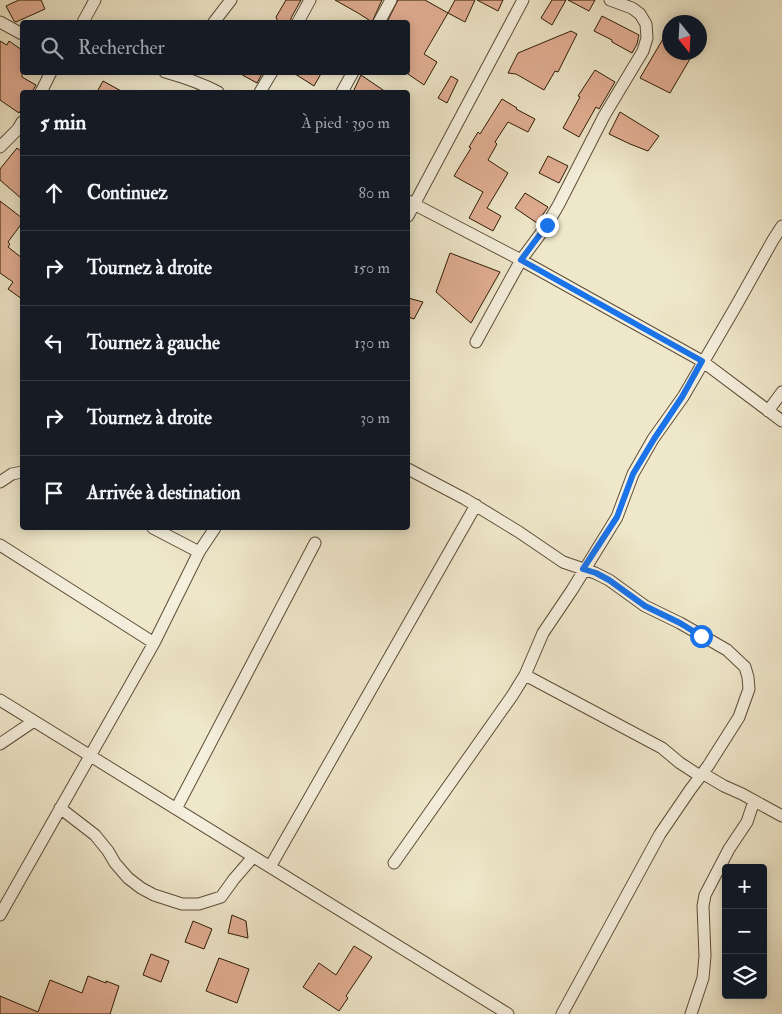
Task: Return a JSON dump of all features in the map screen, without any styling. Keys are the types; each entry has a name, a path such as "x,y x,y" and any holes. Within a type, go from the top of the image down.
{"street":[{"path":"84,20 95,0"},
{"path":"216,20 231,0"},
{"path":"299,20 310,0"},
{"path":"380,20 391,0"},
{"path":"523,0 411,203 521,260 702,361 782,421"},
{"path":"476,342 521,260 547,225 604,116 643,51 647,38 646,24 634,4 610,0"},
{"path":"0,22 20,33"},
{"path":"42,90 50,75"},
{"path":"182,75 203,89"},
{"path":"261,90 270,75"},
{"path":"343,90 351,75"},
{"path":"0,147 20,126"},
{"path":"394,863 525,675 542,633 572,590 583,569 617,517 633,474 682,397 782,226"},
{"path":"768,411 782,392"},
{"path":"410,470 476,505 563,562 596,573 645,606 680,623 727,650 745,667 748,676 749,689 739,717 660,834 562,1014"},
{"path":"0,482 12,474 20,472"},
{"path":"270,867 476,505"},
{"path":"158,530 199,552"},
{"path":"0,915 4,897 90,757 154,643 199,552 214,530"},
{"path":"176,809 315,543"},
{"path":"0,546 154,643"},
{"path":"525,675 662,748 680,763 701,775 742,794 782,816"},
{"path":"0,700 508,1014"},
{"path":"0,744 34,721"},
{"path":"691,1014 703,978 705,956 703,906 705,895 729,849 746,822 754,801"},
{"path":"60,808 95,835 128,878 154,895 182,904 199,904 221,897 253,857"}],"building":[{"path":"19,0 41,0 45,9 16,22 6,6"},
{"path":"286,0 301,0 291,20 277,20 276,17"},
{"path":"335,0 382,0 373,20 369,20"},
{"path":"398,0 425,0 448,13 424,54 437,62 424,85 409,75 410,20 388,20"},
{"path":"455,0 475,0 465,22 448,13"},
{"path":"477,0 503,0 498,11"},
{"path":"552,0 566,0 552,25 541,18"},
{"path":"568,0 595,0 589,11"},
{"path":"602,16 639,35 632,53 594,31"},
{"path":"571,31 577,34 558,72 555,71 544,90 516,74 508,73 518,53"},
{"path":"0,41 7,45 9,41 20,49 20,75 36,85 33,90 20,90 19,113 0,100"},
{"path":"662,41 662,60 689,60 670,93 640,78"},
{"path":"595,70 615,82 599,109 596,107 579,137 563,128 580,97 578,96"},
{"path":"242,75 261,75 257,83"},
{"path":"297,75 320,75 314,86"},
{"path":"361,75 383,90 354,90"},
{"path":"451,76 458,80 447,103 438,98"},
{"path":"103,81 119,90 98,90"},
{"path":"502,99 535,119 528,132 508,122 495,142 497,144 488,160 508,173 487,208 501,216 493,231 469,218 483,192 454,176 471,148 469,147 478,132 480,134"},
{"path":"620,112 659,136 648,151 609,134"},
{"path":"17,148 20,150 20,197 0,180 0,169"},
{"path":"548,156 568,166 559,183 539,173"},
{"path":"525,193 548,207 537,223 515,208"},
{"path":"0,201 20,216 20,226 8,242 10,244 8,247 20,256 20,298 8,289 13,282 0,273"},
{"path":"450,253 500,272 471,323 436,292"},
{"path":"410,299 423,302 414,319 410,318"},
{"path":"232,915 246,921 248,938 228,933"},
{"path":"193,921 212,929 204,949 185,942"},
{"path":"354,946 372,957 346,996 348,998 339,1011 303,987 319,963 336,975"},
{"path":"151,954 169,961 161,982 143,975"},
{"path":"219,958 249,969 237,1003 206,991"},
{"path":"88,976 119,986 110,1014 0,1014 0,996 38,1012 50,980 82,993"}],"route":[{"path":"547,225 521,260 702,361 682,397 633,474 617,517 583,569 609,580 645,606 680,623 701,636"}]}
